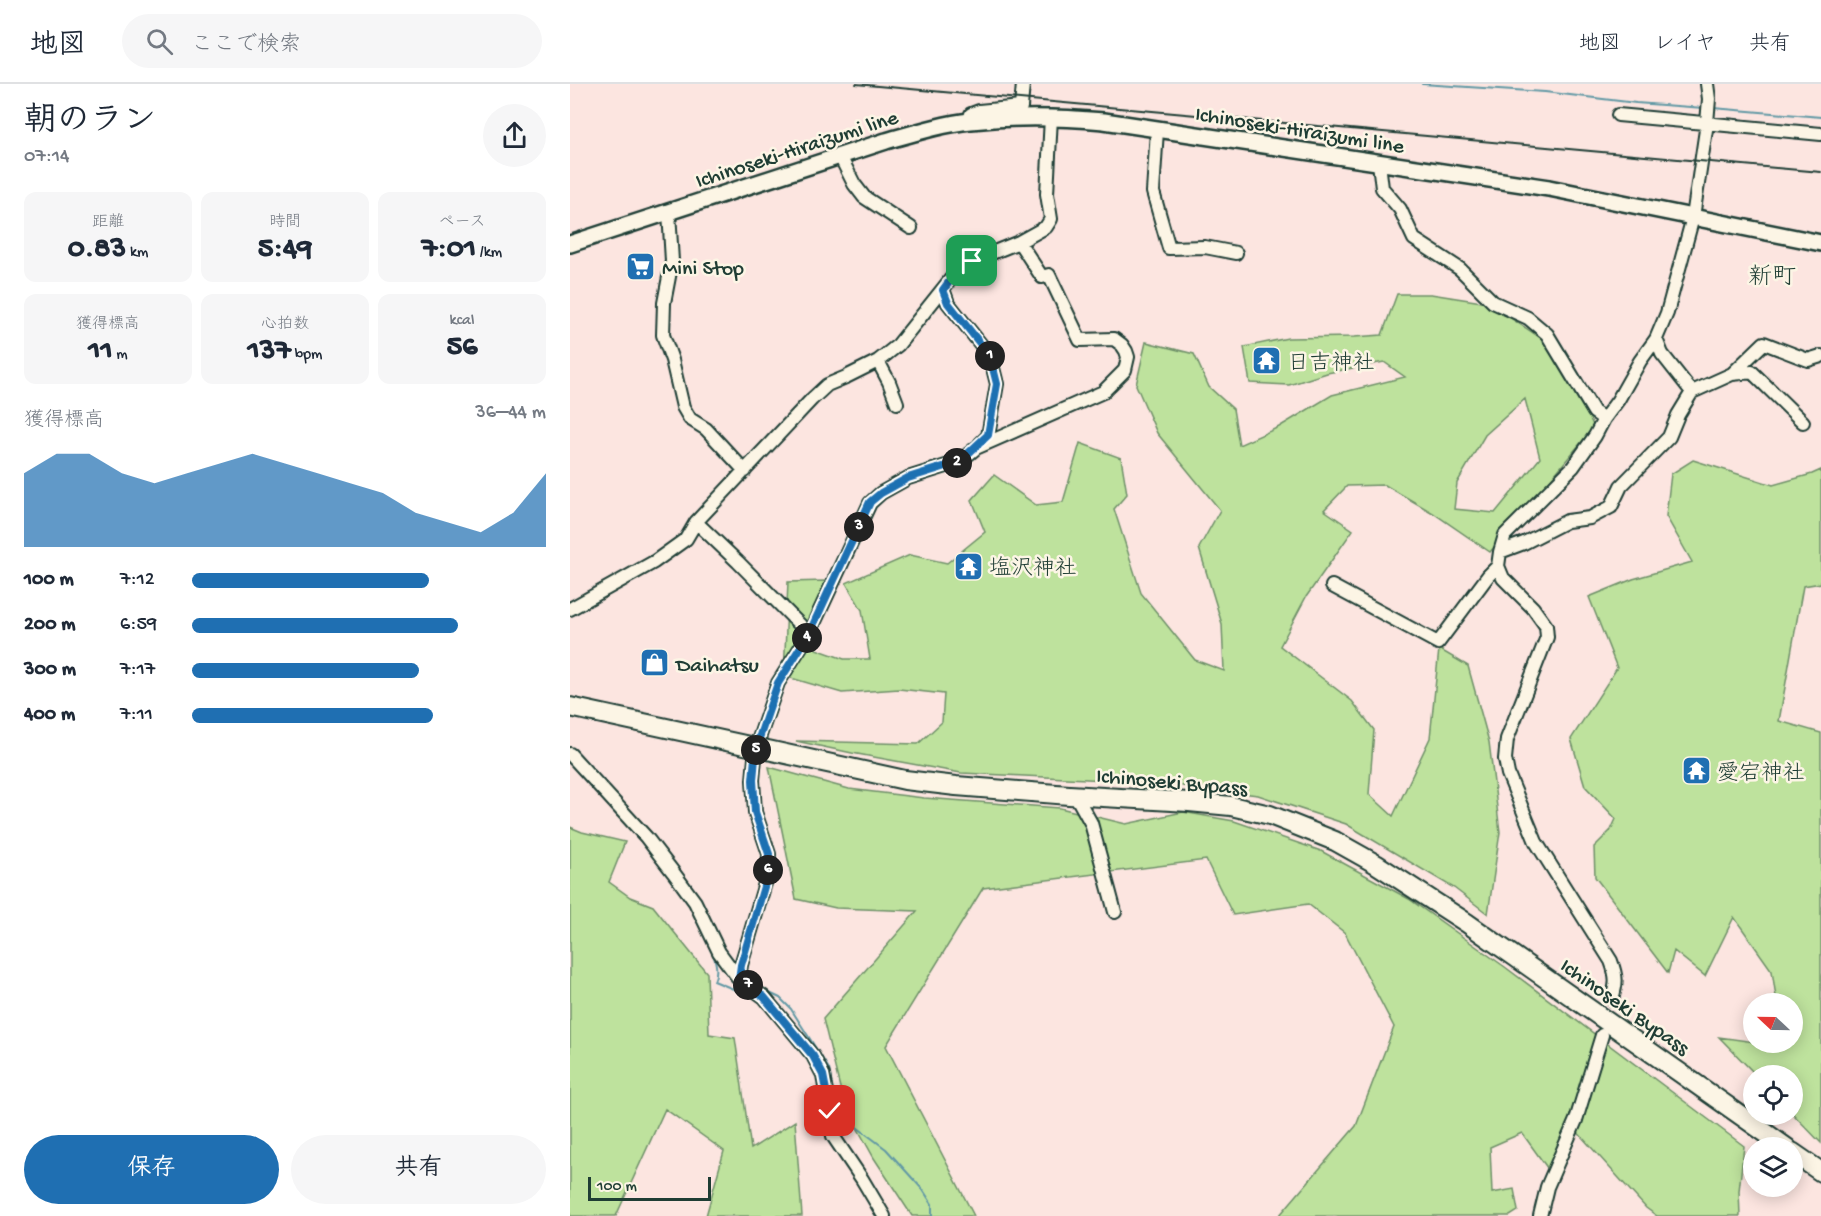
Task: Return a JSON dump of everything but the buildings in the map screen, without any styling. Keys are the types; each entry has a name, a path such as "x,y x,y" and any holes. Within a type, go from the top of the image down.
{"highway":[{"name":"Ichinoseki Bypass","path":"570,707 905,780 1076,796 1231,806 1270,815 1335,841 1376,864 1467,923 1771,1137"},
{"path":"1803,1160 1821,1172"}],"main road":[{"name":"Ichinoseki-Hiraizumi line","path":"570,244 930,129 969,121 1016,117 1104,121 1549,188 1821,243"}],"street":[{"path":"969,121 971,114 979,111 1021,106 1023,84"},
{"path":"1612,999 1616,989 1616,976 1611,961 1536,842 1508,774 1505,759 1507,739 1547,637 1546,626 1533,608 1503,578 1498,566 1505,535 1572,467 1595,436 1640,361 1656,339 1667,313 1693,217 1709,99 1707,84"},
{"path":"1618,116 1707,118 1821,134"},
{"path":"570,609 654,562 686,539 696,522 827,385 878,361 897,345 958,270 972,261 1019,242 1046,227 1051,219 1047,194 1051,117"},
{"path":"1157,130 1153,192 1169,248 1204,247 1236,253"},
{"path":"840,156 854,184 864,197 911,228"},
{"path":"1379,163 1382,188 1400,209 1414,239 1460,269 1493,302 1528,318 1547,334 1594,412 1604,419"},
{"path":"669,212 672,261 664,303 663,335 672,360 683,407 690,419 706,429 745,471"},
{"path":"976,448 1103,392 1125,370 1128,357 1122,345 1113,339 1080,340 1049,274 1042,276 1019,242"},
{"path":"739,979 768,873 769,854 755,812 753,780 756,747 778,683 809,634 870,502 908,478 959,462 988,435 997,384 990,356 948,303 943,290"},
{"path":"1656,339 1662,354 1692,392"},
{"path":"1732,374 1764,343 1808,360 1821,356"},
{"path":"878,361 897,403"},
{"path":"1500,552 1524,543 1567,521 1590,519 1611,507 1621,486 1669,437 1678,415 1692,392 1732,374 1752,372 1803,422"},
{"path":"696,522 738,561 809,634"},
{"path":"1332,586 1438,643 1498,566"},
{"path":"570,754 619,806 674,872 695,902 719,952 739,979 761,995 818,1065 823,1075 833,1136 884,1216"},
{"path":"1076,796 1091,823 1115,912"},
{"path":"1540,1216 1547,1187 1576,1120 1602,1035"}],"green space":[{"path":"1397,294 1431,294 1488,303 1544,340 1571,382 1594,427 1490,552 1433,513 1385,485 1347,486 1324,510 1353,530 1306,597 1280,646 1352,701 1374,730 1369,794 1393,816 1430,738 1439,649 1468,666 1489,742 1500,832 1488,914 1454,888 1346,824 1258,795 1149,782 961,773 796,741 918,744 942,722 944,694 899,689 842,693 784,676 788,582 825,581 816,649 844,659 870,659 862,610 846,583 910,555 947,563 985,532 972,500 994,475 1036,505 1063,502 1080,443 1121,458 1127,494 1114,509 1141,593 1195,660 1224,671 1222,624 1199,548 1220,510 1157,433 1136,385 1146,342 1194,354 1209,387 1233,409 1239,445 1279,427 1332,395 1405,377 1384,362 1327,373 1289,385 1250,383 1244,347 1288,338 1382,335","holes":["1525,399 1540,458 1495,513 1454,509 1457,483 1485,435"]},
{"path":"1693,460 1773,485 1821,470 1821,583 1803,586 1779,721 1821,733 1821,1143 1803,1124 1803,1065 1746,1065 1719,1037 1743,1040 1743,1053 1803,1053 1803,993 1775,993 1772,971 1734,917 1705,976 1674,951 1668,973 1595,877 1594,847 1611,830 1616,819 1585,786 1571,739 1617,668 1589,597 1633,579 1692,562 1666,516 1671,474"},
{"path":"769,767 849,789 924,798 1060,808 1126,824 1183,812 1234,821 1321,851 1409,899 1505,967 1743,1145 1739,1191 1740,1216 1657,1216 1646,1208 1572,1126 1548,1169 1522,1133 1490,1147 1492,1193 1514,1189 1518,1211 1510,1216 1279,1216 1356,1126 1394,1027 1345,933 1308,904 1233,915 1206,860 983,888 886,1046 974,1216 912,1216 874,1158 844,1104 823,1019 917,911 836,908 796,899"},
{"path":"570,827 625,842 609,882 630,897 653,906 707,973 709,1034 735,1038 751,1149 795,1121 802,1216 706,1216 724,1151 665,1109 616,1216 570,1216"}],"waterway":[{"path":"1422,84 1545,92 1636,103 1704,108"},
{"path":"1713,108 1821,117"},
{"path":"570,763 606,802"},
{"path":"705,936 716,964 714,981 743,993 749,992"},
{"path":"763,990 780,998 791,1009 829,1069 836,1109 886,1149 923,1190 932,1204 932,1216"}],"railway":[{"path":"856,84 1821,172"}],"place":[{"name":"Mini Stop","path":"641,266"},
{"name":"日吉神社","path":"1266,361"},
{"name":"塩沢神社","path":"968,566"},
{"name":"Daihatsu","path":"655,663"},
{"name":"愛宕神社","path":"1696,771"}],"district":[{"name":"新町","path":"1772,275"}],"route":[{"path":"830,1111 823,1075 813,1056 764,997 739,979 768,873 769,854 755,812 753,780 756,747 778,683 809,634 870,502 908,478 959,462 988,435 997,384 990,356 948,303 943,290 958,270 972,261"}]}
